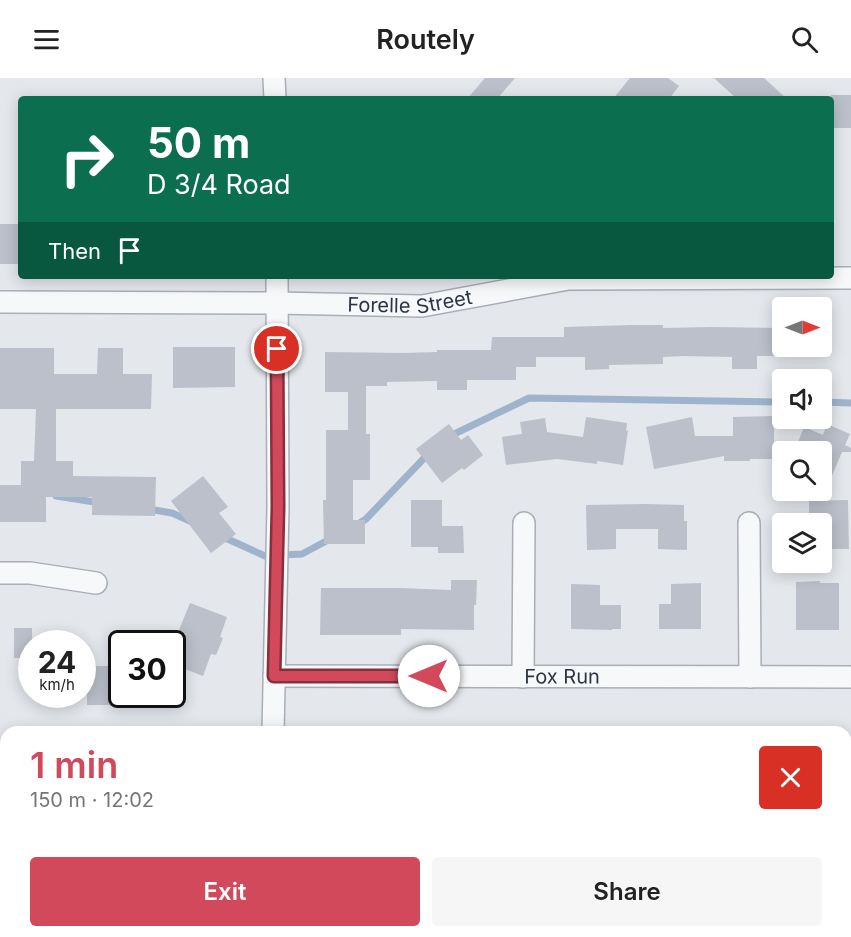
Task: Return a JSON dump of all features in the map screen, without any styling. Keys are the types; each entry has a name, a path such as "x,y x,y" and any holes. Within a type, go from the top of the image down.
{"street":[{"path":"274,78 274,96"},
{"name":"Forelle Street","path":"834,278 851,278"},
{"path":"273,726 278,507 277,279"},
{"name":"Forelle Street","path":"0,302 422,306 568,279"},
{"path":"523,677 524,523"},
{"path":"749,523 750,677"},
{"path":"0,573 30,573 96,584"},
{"name":"Fox Run","path":"274,676 851,677"}],"building":[{"path":"485,78 515,78 500,96 470,96"},
{"path":"630,78 668,78 679,86 671,96 615,96"},
{"path":"714,78 764,78 784,96 734,96"},
{"path":"851,95 851,128 834,128 834,96 831,96"},
{"path":"0,224 18,224 18,264 0,264"},
{"path":"663,325 663,328 772,328 772,356 757,356 757,369 732,369 732,357 683,356 663,357 663,364 609,365 609,369 585,370 585,357 536,357 536,367 516,367 516,380 467,380 467,390 437,390 437,381 387,382 387,386 366,386 366,434 370,434 370,480 353,480 353,520 365,520 365,544 324,544 326,430 348,430 348,392 325,392 325,352 404,353 437,352 437,350 491,350 492,337 564,337 564,327"},
{"path":"173,347 235,347 235,387 173,388"},
{"path":"0,348 54,348 54,374 97,374 98,348 123,348 123,374 152,374 151,409 56,409 56,461 73,461 73,476 156,477 155,516 92,515 92,497 46,497 46,522 0,522 0,485 21,485 21,461 34,461 36,409 0,409"},
{"path":"772,416 774,441 772,441 772,459 724,461 724,456 654,469 646,427 692,417 695,436 733,436 733,417"},
{"path":"586,417 627,423 623,465 557,459 506,465 502,437 522,434 520,422 545,418 547,432 583,437"},
{"path":"449,424 461,440 468,435 483,455 442,483 416,449"},
{"path":"832,426 850,434 845,445 851,448 851,452 842,452 832,476 832,441 798,441 803,429 823,435 825,429 832,429"},
{"path":"203,476 228,507 219,513 236,534 211,553 171,501"},
{"path":"411,500 442,500 442,526 463,526 464,553 438,553 438,547 411,547"},
{"path":"848,500 849,549 832,549 832,513 809,513 809,501"},
{"path":"586,505 684,505 684,521 687,521 687,550 658,549 658,529 616,529 616,549 587,550"},
{"path":"451,580 477,580 474,630 401,629 401,635 320,635 321,588 451,590"},
{"path":"820,581 820,583 839,583 839,630 796,630 796,582"},
{"path":"701,583 701,629 659,629 659,604 671,604 671,584"},
{"path":"571,584 600,585 600,605 621,605 621,629 571,629"},
{"path":"190,603 227,617 220,637 223,638 216,655 211,654 203,676 186,669 186,630 179,630"},
{"path":"14,628 32,628 32,630 18,630 18,658 14,658"},
{"path":"96,666 108,666 108,705 96,705"}],"waterway":[{"path":"448,437 529,398 772,402"},
{"path":"832,402 851,403"},
{"path":"358,524 366,519 429,453"},
{"path":"56,496 101,503"},
{"path":"148,509 172,513 192,522"},
{"path":"221,536 265,556 302,554 330,539"}],"route":[{"path":"277,349 278,507 274,676 429,676"}]}
